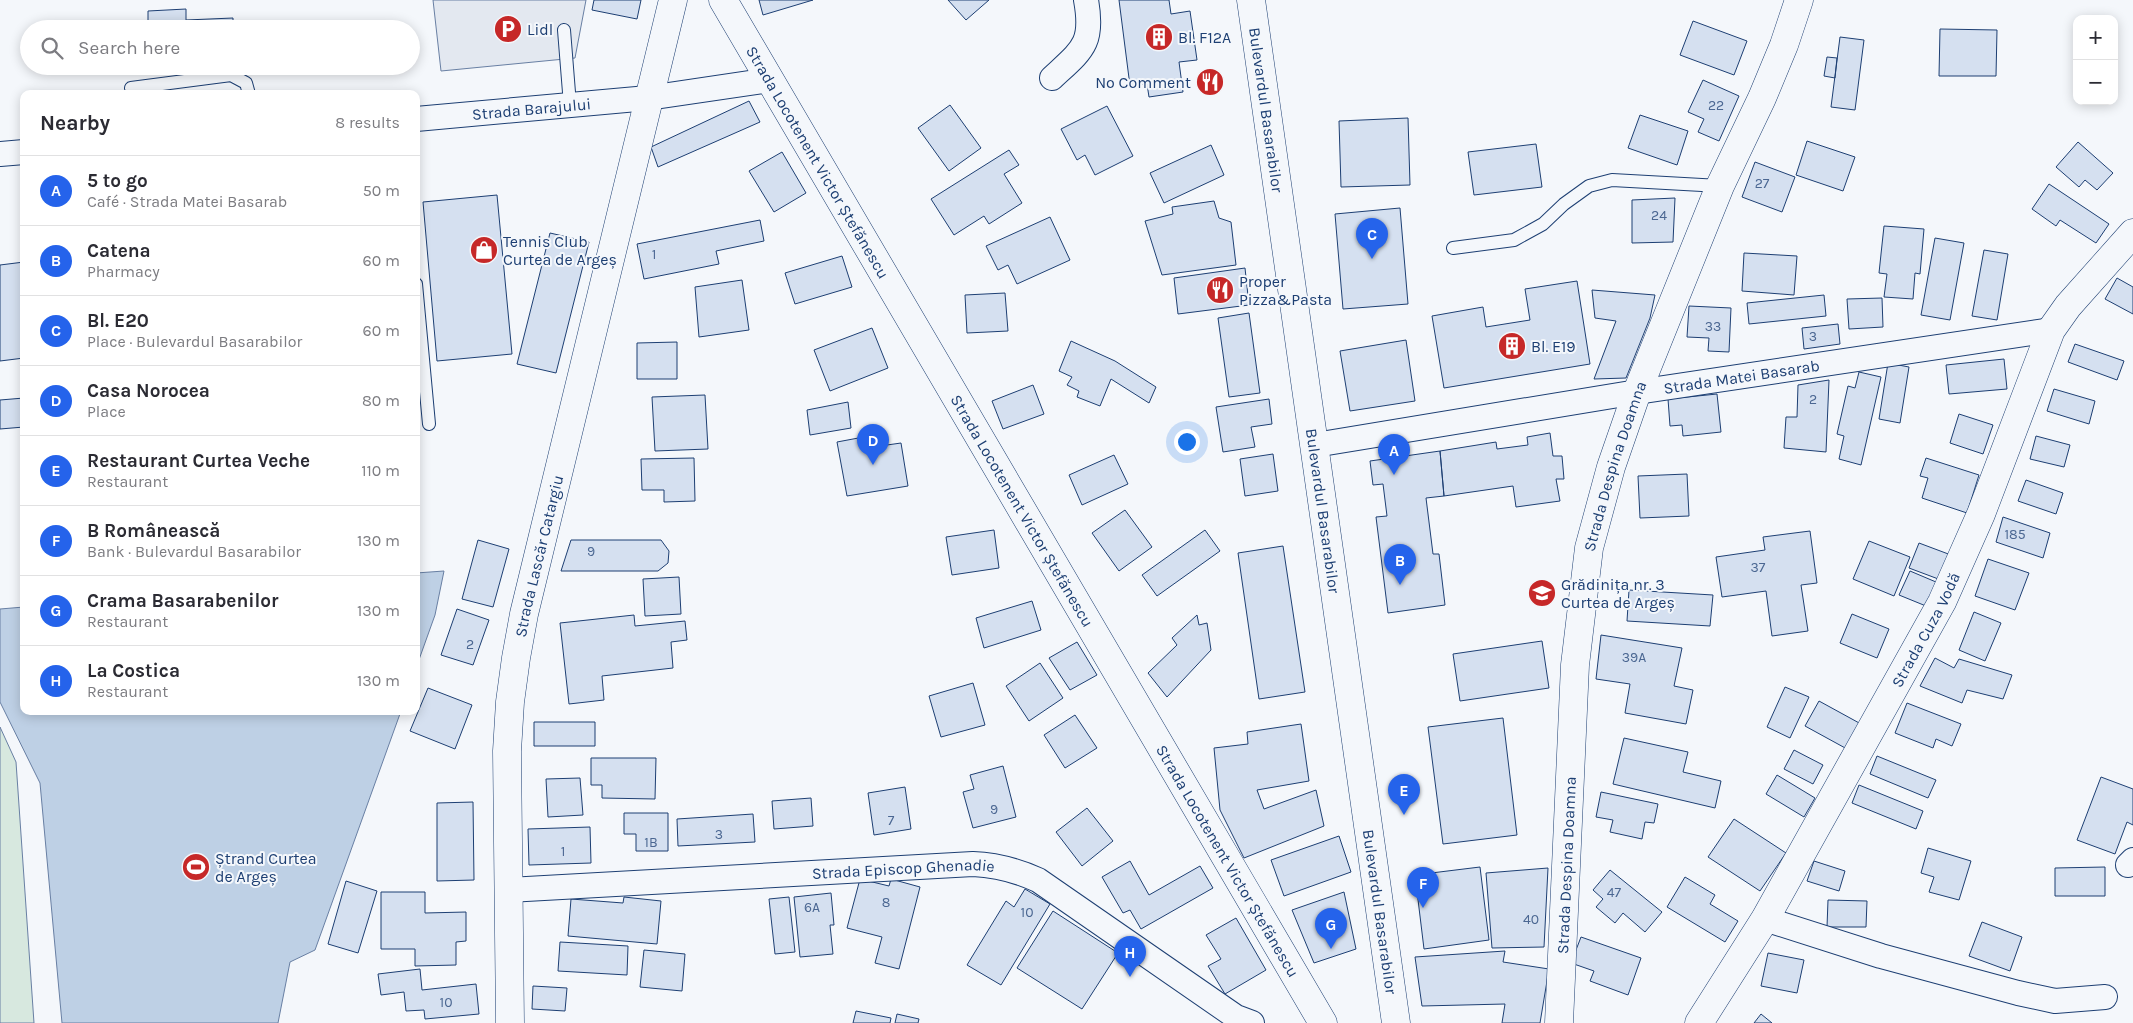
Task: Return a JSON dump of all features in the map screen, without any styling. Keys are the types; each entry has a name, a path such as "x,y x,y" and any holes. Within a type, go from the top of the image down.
{"main road":[{"name":"Strada Lascăr Catargiu","path":"510,1023 508,750 510,702 516,658 529,595 673,0"},
{"name":"Strada Locotenent Victor Ștefănescu","path":"723,0 1323,1023"},
{"name":"Bulevardul Basarabilor","path":"1251,0 1396,1023"},
{"name":"Strada Despina Doamna","path":"1559,1023 1575,665 1589,548 1598,510 1637,392 1720,186 1762,98 1800,0"},
{"name":"Strada Cuza Vodă","path":"1699,1023 1765,919 1954,578 1981,514 2051,330 2068,306 2133,233"}],"street":[{"path":"1052,78 1081,51 1087,37 1089,23 1086,0"},
{"name":"Strada Barajului","path":"420,119 648,98 770,80"},
{"path":"0,154 20,152"},
{"name":"Strada Matei Basarab","path":"1315,445 1637,392 2051,330"},
{"name":"Strada Episcop Ghenadie","path":"508,890 973,864 996,865 1018,871 1038,880 1236,1017 1252,1023"},
{"path":"1765,919 1881,956 2018,993 2055,1001 2105,997"}],"lane":[{"path":"564,30 570,105"},
{"path":"131,88 231,75 246,83 248,90"},
{"path":"1452,248 1514,240 1543,224 1564,204 1589,186 1612,180 1720,186"},
{"path":"420,327 429,424"}],"shaded area":[{"name":"Lidl","path":"433,0 586,0 575,58 441,71"},
{"path":"0,727 16,762 34,1023 0,1023"}],"water":[{"path":"444,571 435,615 420,657 420,573"},
{"name":"Ștrand Curtea de Argeș","path":"20,607 20,715 400,715 315,950 290,962 278,1023 62,1023 40,783 0,702 0,609"}],"building":[{"path":"594,0 641,0 637,19 592,10"},
{"path":"759,0 813,0 763,15"},
{"path":"948,0 989,0 966,20"},
{"name":"Bl. F12A","path":"1119,0 1169,0 1171,14 1190,11 1197,60 1179,62 1183,92 1149,97 1147,84 1130,86"},
{"path":"186,9 186,20 148,20 148,11"},
{"path":"233,18 233,20 186,20"},
{"path":"1693,21 1747,41 1734,75 1680,55"},
{"path":"1940,29 1997,30 1996,76 1939,76"},
{"path":"1840,37 1864,40 1855,110 1831,107"},
{"path":"1827,57 1837,58 1835,78 1824,76"},
{"path":"1703,80 1739,96 1719,141 1698,132 1704,119 1688,112"},
{"path":"749,101 760,122 658,167 651,147"},
{"path":"950,105 981,148 949,171 918,128"},
{"path":"1107,106 1133,156 1095,175 1085,155 1077,160 1061,129"},
{"path":"1640,115 1688,131 1677,165 1628,148"},
{"path":"1408,118 1410,185 1341,187 1339,121"},
{"path":"1807,141 1855,157 1843,191 1796,175"},
{"path":"2078,142 2113,173 2097,190 2085,180 2079,187 2056,167"},
{"path":"1536,144 1542,187 1474,195 1468,152"},
{"path":"1211,145 1224,175 1164,203 1150,173"},
{"path":"1009,150 1019,165 1004,174 1022,203 989,224 984,216 954,235 931,199"},
{"path":"782,152 806,193 774,212 749,171"},
{"path":"1755,162 1795,177 1782,212 1742,197"},
{"path":"2049,184 2109,224 2096,243 2060,220 2056,226 2032,209"},
{"path":"497,195 512,354 437,361 423,202"},
{"path":"1675,198 1673,242 1632,243 1632,200"},
{"path":"1214,201 1219,218 1231,222 1236,265 1162,275 1145,221 1173,214 1172,207"},
{"path":"1400,208 1408,304 1343,309 1335,214"},
{"path":"1050,217 1070,260 1017,284 1008,265 998,270 986,246"},
{"path":"760,220 764,241 716,251 719,264 644,279 637,244"},
{"path":"1884,226 1924,229 1920,274 1915,273 1913,299 1884,297 1887,274 1879,273"},
{"path":"550,233 589,242 556,373 517,364"},
{"path":"1935,238 1964,243 1950,320 1921,315"},
{"path":"1984,250 2008,254 1997,320 1972,316"},
{"path":"1744,253 1797,256 1794,295 1742,291"},
{"path":"842,256 852,287 795,304 785,273"},
{"path":"20,262 20,358 0,361 0,265"},
{"path":"1245,268 1249,305 1178,314 1174,278"},
{"path":"2117,278 2133,287 2133,314 2105,299"},
{"path":"742,280 749,330 699,337 695,287"},
{"name":"Bl. E19","path":"1577,281 1590,364 1444,388 1432,316 1483,307 1486,327 1530,320 1525,289"},
{"path":"1592,290 1655,295 1650,318 1626,378 1594,379 1616,321 1595,318"},
{"path":"1005,293 1008,331 967,333 965,295"},
{"path":"1824,295 1826,316 1749,324 1747,303"},
{"path":"1882,298 1883,327 1849,329 1847,299"},
{"path":"1689,306 1731,308 1729,352 1708,351 1709,338 1687,337"},
{"path":"1249,313 1260,393 1229,397 1218,318"},
{"path":"1838,324 1840,344 1804,349 1802,328"},
{"path":"872,328 888,368 830,391 814,350"},
{"path":"1406,340 1415,401 1350,411 1340,351"},
{"path":"1071,341 1115,361 1156,387 1149,403 1111,379 1100,406 1077,397 1079,391 1067,385 1072,377 1059,371"},
{"path":"677,342 677,379 637,379 637,343"},
{"path":"2075,344 2124,361 2117,380 2068,362"},
{"path":"2004,359 2007,389 1949,394 1946,365"},
{"path":"1888,363 1909,367 1900,423 1879,419"},
{"path":"1859,372 1881,377 1861,465 1839,459 1844,436 1837,434 1848,386 1855,388"},
{"path":"1829,380 1826,452 1784,448 1786,417 1797,417 1798,385"},
{"path":"1033,385 1044,414 1003,429 992,401"},
{"path":"2054,389 2095,401 2089,424 2047,411"},
{"path":"1717,394 1721,432 1683,436 1682,425 1670,426 1668,399"},
{"path":"705,395 708,449 655,451 652,397"},
{"path":"20,398 20,427 0,429 0,400"},
{"path":"1269,399 1272,424 1251,427 1255,447 1223,452 1216,407"},
{"path":"848,402 851,428 810,435 807,410"},
{"path":"1959,414 1993,425 1983,454 1950,443"},
{"path":"885,433 887,445 901,443 908,486 847,496 837,442"},
{"path":"1550,433 1553,456 1562,456 1564,479 1556,479 1560,501 1516,507 1513,486 1444,496 1440,451 1496,442 1497,449 1528,445 1527,437"},
{"path":"2036,436 2070,445 2064,467 2030,459"},
{"path":"1440,451 1444,496 1426,498 1433,554 1439,554 1445,605 1388,613 1376,517 1387,516 1383,484 1373,485 1370,461"},
{"path":"1273,454 1278,491 1245,496 1240,459"},
{"path":"1114,455 1128,484 1082,505 1069,475"},
{"path":"694,458 695,501 664,502 664,490 642,490 641,459"},
{"path":"1926,458 1979,475 1967,513 1922,498 1928,478 1920,476"},
{"path":"1687,474 1689,516 1640,518 1638,476"},
{"path":"2026,480 2063,493 2056,514 2018,501"},
{"path":"1125,510 1152,547 1119,571 1092,533"},
{"path":"2003,517 2050,533 2043,558 1996,542"},
{"path":"994,530 999,568 952,575 946,537"},
{"path":"1205,530 1220,551 1157,596 1142,575"},
{"path":"1810,531 1817,583 1801,585 1808,631 1772,636 1766,591 1722,597 1716,557 1765,550 1763,537"},
{"path":"478,540 509,549 493,607 462,599"},
{"path":"571,540 661,540 669,551 668,563 658,571 561,571"},
{"path":"1869,541 1910,557 1894,596 1853,579"},
{"path":"1919,543 1951,555 1941,580 1909,568"},
{"path":"1283,546 1305,692 1259,699 1238,553"},
{"path":"1988,559 2029,573 2015,610 1975,596"},
{"path":"1910,571 1936,582 1926,606 1899,595"},
{"path":"679,577 681,614 645,616 643,579"},
{"path":"1629,590 1713,595 1710,626 1627,621"},
{"path":"1032,601 1041,630 984,648 976,618"},
{"path":"457,609 489,620 473,665 441,655"},
{"path":"1974,612 2001,623 1985,661 1959,650"},
{"path":"1852,614 1889,629 1877,658 1840,643"},
{"path":"634,615 635,626 685,621 687,640 671,642 673,668 602,676 604,700 569,704 560,623"},
{"path":"1197,615 1199,625 1207,623 1211,650 1167,697 1148,673 1177,645 1172,638"},
{"path":"1601,635 1682,648 1674,686 1693,690 1686,724 1625,713 1630,684 1596,679"},
{"path":"1542,641 1549,688 1460,701 1453,654"},
{"path":"1077,642 1097,675 1070,690 1049,658"},
{"path":"1935,658 1954,668 1959,659 2012,675 2003,699 1967,690 1962,703 1920,686"},
{"path":"1040,663 1063,698 1029,721 1006,686"},
{"path":"973,683 985,725 941,737 929,696"},
{"path":"1785,687 1809,697 1790,738 1767,727"},
{"path":"428,688 472,705 455,749 410,731 417,715 420,715 420,707"},
{"path":"1819,701 1861,724 1847,749 1805,726"},
{"path":"1907,703 1961,724 1952,746 1936,739 1933,748 1895,733"},
{"path":"1075,715 1097,748 1065,768 1044,735"},
{"path":"1503,718 1517,835 1443,844 1428,727"},
{"path":"534,722 595,722 595,746 534,746"},
{"path":"1301,724 1309,781 1257,790 1264,809 1316,790 1324,826 1244,858 1220,810 1214,748 1248,744 1247,732"},
{"path":"1624,738 1688,752 1683,772 1721,781 1715,808 1613,784"},
{"path":"1794,750 1823,765 1813,784 1784,769"},
{"path":"1877,756 1936,780 1928,798 1870,774"},
{"path":"591,758 656,758 655,799 602,798 602,785 591,785"},
{"path":"1003,766 1016,817 973,828 963,792 974,789 970,775"},
{"path":"1777,775 1815,798 1804,817 1766,794"},
{"path":"2101,777 2133,789 2133,825 2127,822 2115,854 2077,840"},
{"path":"580,778 583,815 548,817 546,779"},
{"path":"1859,785 1923,811 1916,829 1852,803"},
{"path":"905,787 911,829 874,835 868,793"},
{"path":"1601,792 1658,804 1654,823 1645,822 1642,839 1610,832 1613,820 1596,817"},
{"path":"811,798 813,826 774,829 772,801"},
{"path":"473,802 474,880 437,881 437,803"},
{"path":"1087,808 1113,841 1082,866 1056,832"},
{"path":"624,813 668,813 668,851 636,851 636,834 624,834"},
{"path":"753,814 755,842 678,846 677,819"},
{"path":"1734,819 1786,853 1760,891 1708,857"},
{"path":"590,827 591,863 529,865 528,829"},
{"path":"1339,836 1351,872 1284,896 1271,860"},
{"path":"1928,848 1971,861 1959,900 1929,892 1934,877 1921,873"},
{"path":"1130,861 1149,895 1200,866 1213,888 1141,929 1130,910 1123,913 1102,877"},
{"path":"1814,861 1845,871 1839,891 1807,881"},
{"path":"1480,867 1489,940 1424,949 1415,875"},
{"path":"2105,867 2105,896 2055,896 2055,868"},
{"path":"1548,868 1544,947 1492,948 1486,873"},
{"path":"1610,870 1662,912 1645,932 1623,913 1615,923 1596,907 1603,899 1593,890"},
{"path":"1685,877 1715,895 1710,904 1738,921 1725,942 1667,907"},
{"path":"860,879 889,886 891,879 920,887 899,969 875,963 882,937 847,928"},
{"path":"346,881 377,891 358,953 328,944"},
{"path":"1025,889 1050,904 1001,985 967,965 1006,901 1014,907"},
{"path":"381,892 425,892 425,913 466,912 466,941 456,942 456,965 415,966 415,949 381,949"},
{"path":"1344,892 1356,949 1314,963 1292,910"},
{"path":"831,893 834,925 830,925 833,954 800,957 794,897"},
{"path":"624,897 661,901 657,944 568,936 571,899 623,903"},
{"path":"789,897 795,952 775,954 769,899"},
{"path":"1828,900 1867,901 1866,927 1827,927"},
{"path":"1053,911 1118,953 1082,1009 1017,968"},
{"path":"1236,918 1266,970 1225,994 1208,966 1221,959 1206,935"},
{"path":"1982,922 2022,937 2010,971 1969,956"},
{"path":"1581,937 1641,958 1628,995 1590,981 1594,971 1571,963"},
{"path":"560,942 628,946 627,975 558,971"},
{"path":"644,950 685,954 682,991 640,987"},
{"path":"1505,951 1503,962 1549,969 1540,1023 1502,1023 1505,1004 1422,1006 1415,957"},
{"path":"1768,953 1804,960 1797,993 1761,986"},
{"path":"420,969 422,990 476,984 479,1014 425,1019 424,1010 406,1011 404,992 381,995 378,974"},
{"path":"533,986 567,988 565,1011 532,1009"},
{"path":"856,1011 891,1018 890,1023 853,1023"},
{"path":"897,1014 919,1019 918,1023 895,1023"},
{"path":"1761,1014 1772,1023 1754,1023"}],"place":[{"name":"Lidl","path":"508,29"},
{"name":"Bl. F12A","path":"1159,37"},
{"name":"No Comment","path":"1210,82"},
{"name":"Tennis Club Curtea de Argeș","path":"484,250"},
{"name":"Bl. E20","path":"1372,259"},
{"name":"Proper Pizza&Pasta","path":"1220,290"},
{"name":"Bl. E19","path":"1512,346"},
{"name":"Casa Norocea","path":"873,465"},
{"name":"5 to go","path":"1394,475"},
{"name":"Catena","path":"1400,585"},
{"name":"Grădinița nr. 3 Curtea de Argeș","path":"1542,593"},
{"name":"Restaurant Curtea Veche","path":"1404,815"},
{"name":"Ștrand Curtea de Argeș","path":"196,867"},
{"name":"B Românească","path":"1423,908"},
{"name":"Crama Basarabenilor","path":"1331,949"},
{"name":"La Costica","path":"1130,977"}]}
